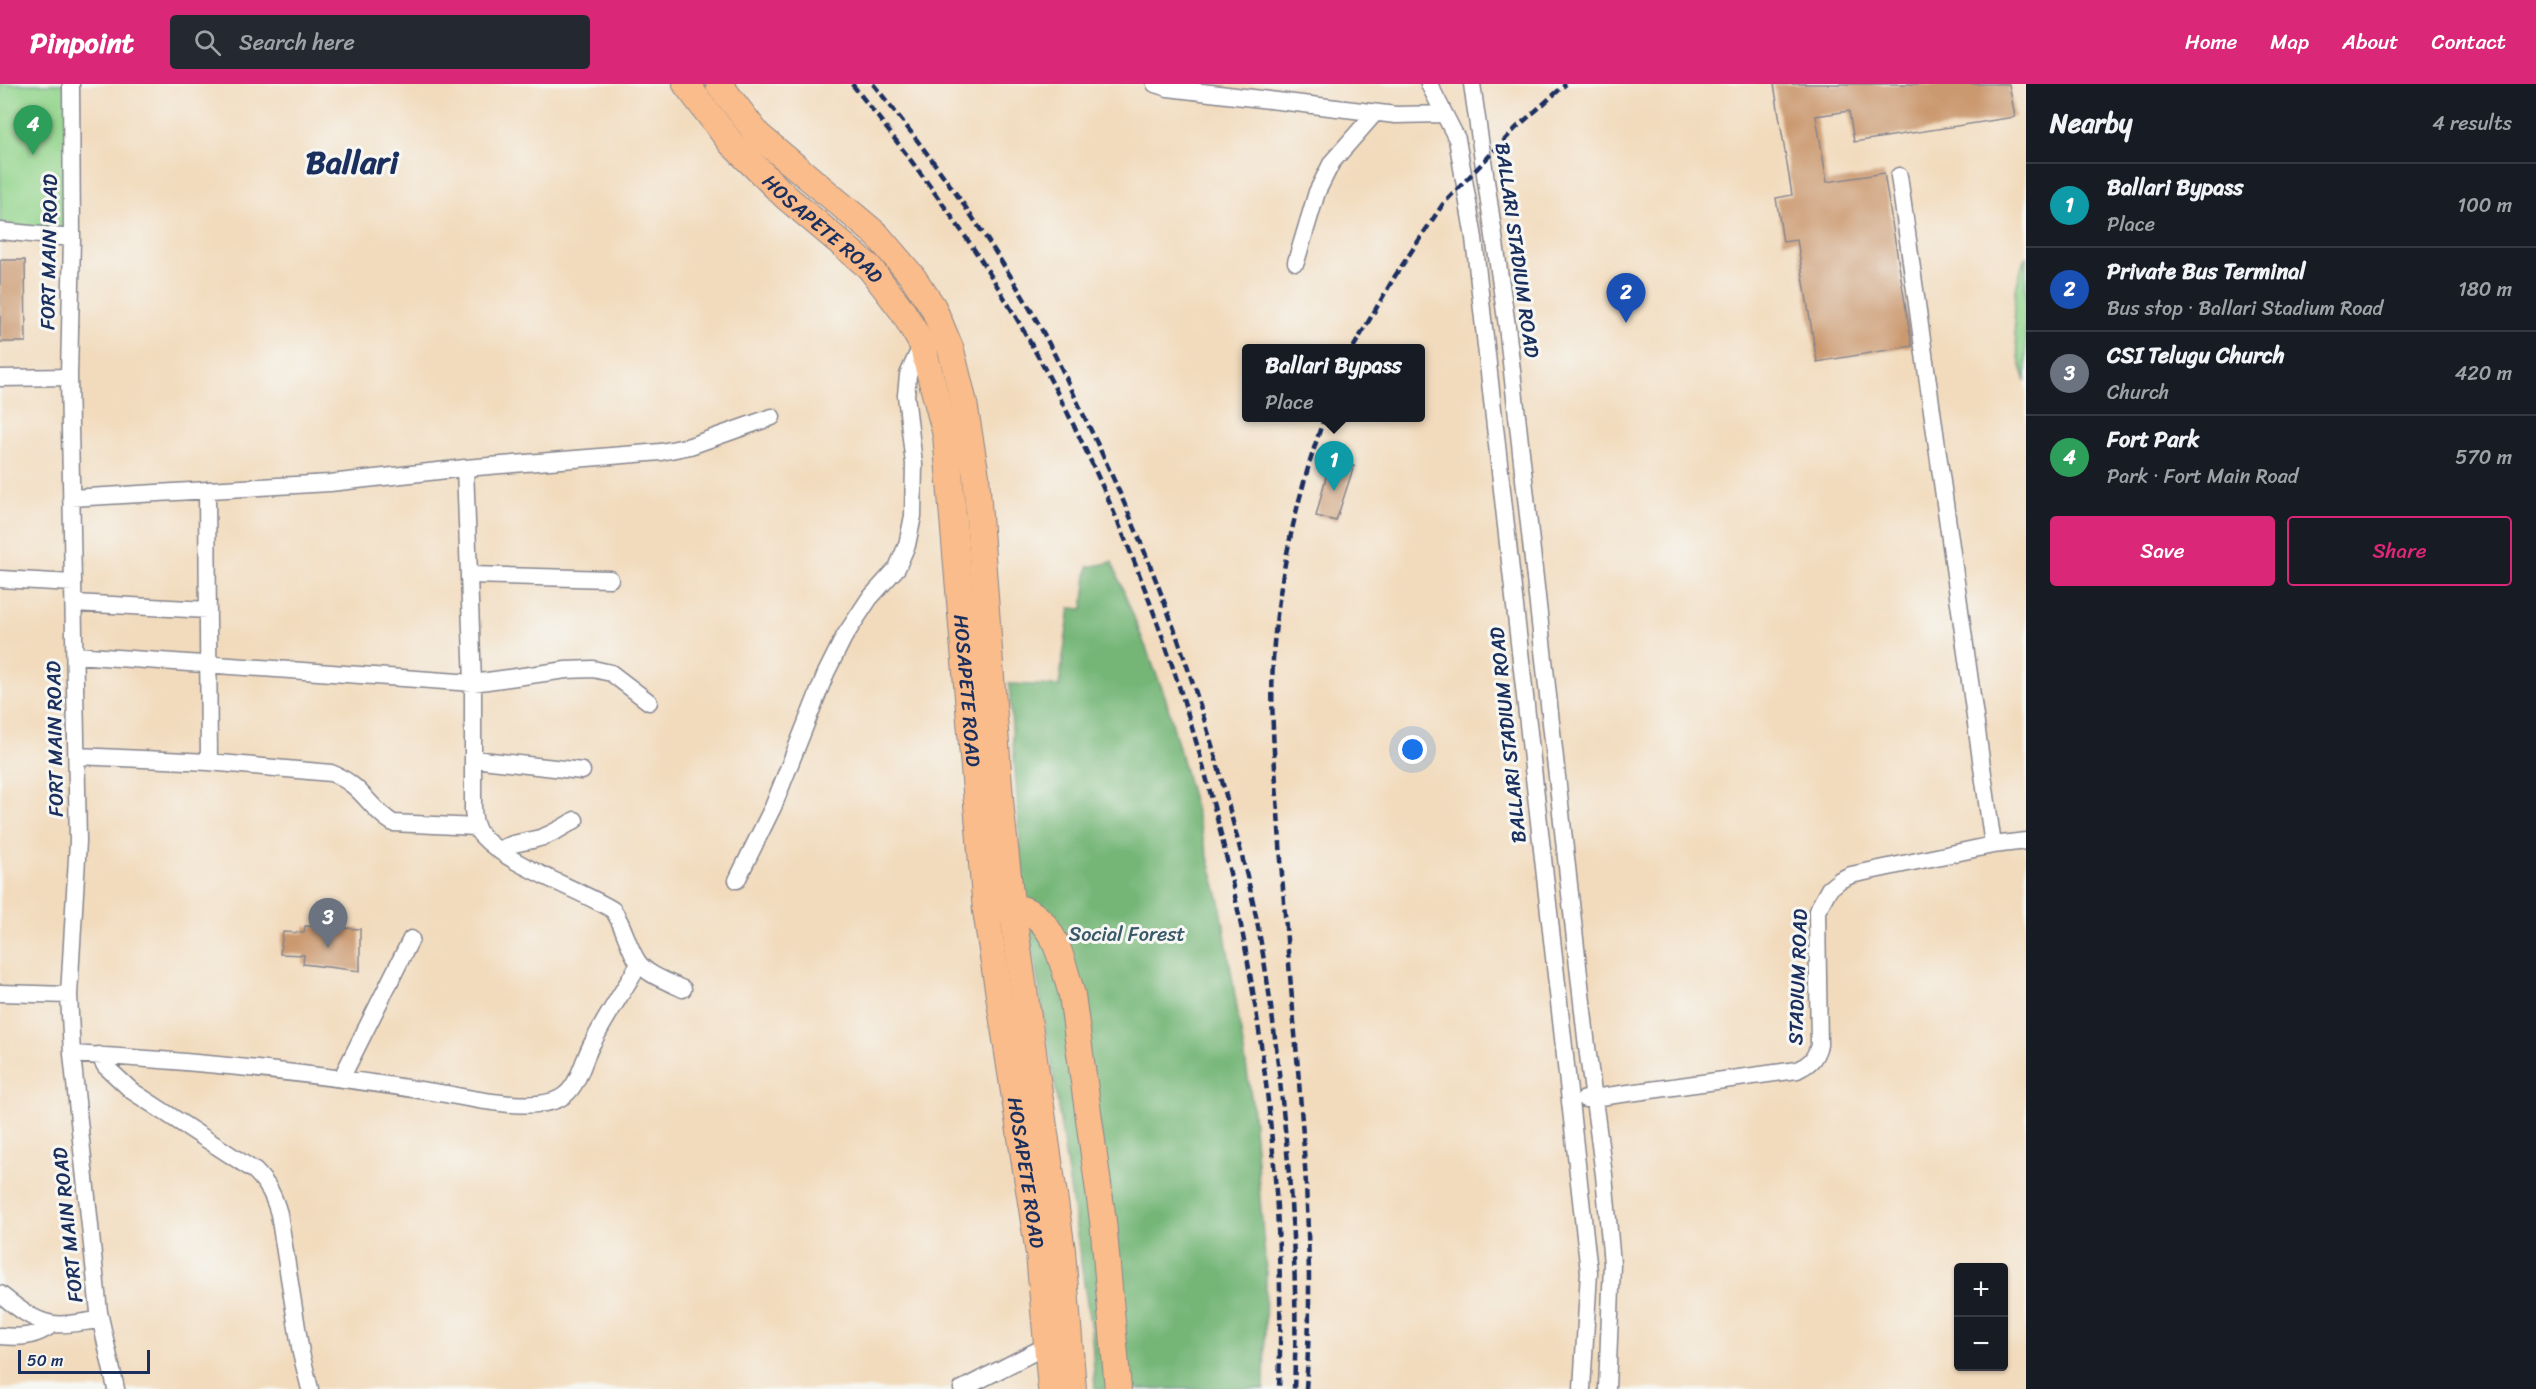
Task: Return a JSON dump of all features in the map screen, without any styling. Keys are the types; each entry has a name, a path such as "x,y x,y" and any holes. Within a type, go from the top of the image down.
{"highway":[{"name":"HOSAPETE ROAD","path":"686,84 731,143 786,197 869,267 902,310 922,344 946,435 986,911 1039,1254 1051,1389"},
{"name":"HOSAPETE ROAD","path":"719,84 758,135 877,235 912,276 933,307 951,350 964,403 980,522 1001,811 1011,908 1062,1250 1073,1389"},
{"path":"986,911 1011,908 1023,909 1034,914 1053,940 1072,995 1103,1221 1118,1389"}],"street":[{"name":"FORT MAIN ROAD","path":"71,84 72,238 69,376 78,841 69,995 85,1194 100,1320 116,1389"},
{"path":"1155,84 1375,113 1424,116 1444,114"},
{"name":"BALLARI STADIUM ROAD","path":"1429,84 1457,139 1474,238 1589,1272 1588,1328 1582,1389"},
{"name":"BALLARI STADIUM ROAD","path":"1472,84 1507,326 1587,1047 1595,1098 1612,1264 1606,1389"},
{"path":"1296,262 1317,192 1332,162 1375,113"},
{"path":"1899,176 1993,844"},
{"path":"0,231 72,238"},
{"path":"1484,328 1507,326"},
{"path":"737,880 773,807 826,673 844,637 869,599 897,568 907,545 913,516 914,464 906,395 908,375 922,344"},
{"path":"0,378 69,376"},
{"path":"71,498 330,483 465,468 661,452 690,446 772,417"},
{"path":"465,468 473,683 473,810 476,827 482,836 499,850 614,910 623,924 639,963 654,974 683,989"},
{"path":"207,490 209,762"},
{"path":"470,575 610,579"},
{"path":"0,579 73,583"},
{"path":"74,603 208,610"},
{"path":"75,655 473,683 566,670 593,669 611,673 650,702"},
{"path":"77,756 209,762 331,773 348,780 383,816 393,823 476,827"},
{"path":"472,759 582,771"},
{"path":"499,850 511,843 545,836 575,820"},
{"name":"STADIUM ROAD","path":"1569,1102 1797,1070 1810,1064 1819,1045 1817,911 1829,889 1851,875 1993,844 2026,841"},
{"path":"342,1077 411,939"},
{"path":"72,1054 342,1077 487,1101 534,1104 553,1100 566,1094 577,1077 592,1043 639,963"},
{"path":"0,993 69,995"},
{"path":"99,1055 105,1066 132,1091 255,1171 267,1183 279,1214 301,1353 310,1389"},
{"path":"0,1294 14,1306 33,1317 53,1324 100,1320"},
{"path":"0,1336 30,1336 41,1333 53,1324"},
{"path":"962,1389 1048,1345"}],"green space":[{"path":"0,84 68,84 66,231 0,227"},
{"path":"2026,256 2026,381 2017,350 2014,318 2017,286"},
{"name":"Social Forest","path":"1112,562 1165,696 1220,902 1252,1102 1266,1271 1264,1389 1095,1389 1092,1337 1052,1066 1024,901 1009,684 1059,686 1070,608 1083,609 1088,567"}],"building":[{"path":"1774,84 2009,84 2015,117 1854,142 1849,111 1816,116 1827,182 1884,173 1912,346 1817,362 1797,240 1783,242 1776,198 1792,195"},
{"path":"0,260 25,260 26,342 0,342"},
{"path":"1329,465 1354,466 1336,521 1316,516"},
{"path":"305,926 360,929 360,971 303,964 304,955 280,954 283,932 304,933"}],"railway":[{"path":"852,84 966,237 1054,386 1117,520 1170,659 1213,802 1245,949 1267,1096 1279,1244 1279,1389"},
{"path":"873,84 960,199 1000,259 1043,333 1128,512 1185,659 1216,760 1249,883 1263,952 1277,1053 1292,1226 1295,1291 1294,1389"},
{"path":"1355,344 1395,276 1443,204 1516,128 1566,84"},
{"path":"1306,1389 1309,1321 1306,1184 1275,769 1273,668 1277,614 1286,557 1299,501 1323,422"}],"place":[{"name":"Fort Park","path":"33,155"},
{"name":"Private Bus Terminal","path":"1626,323"},
{"name":"Ballari Bypass","path":"1334,491"},
{"name":"CSI Telugu Church","path":"328,948"}],"district":[{"name":"Ballari","path":"352,162"}]}
